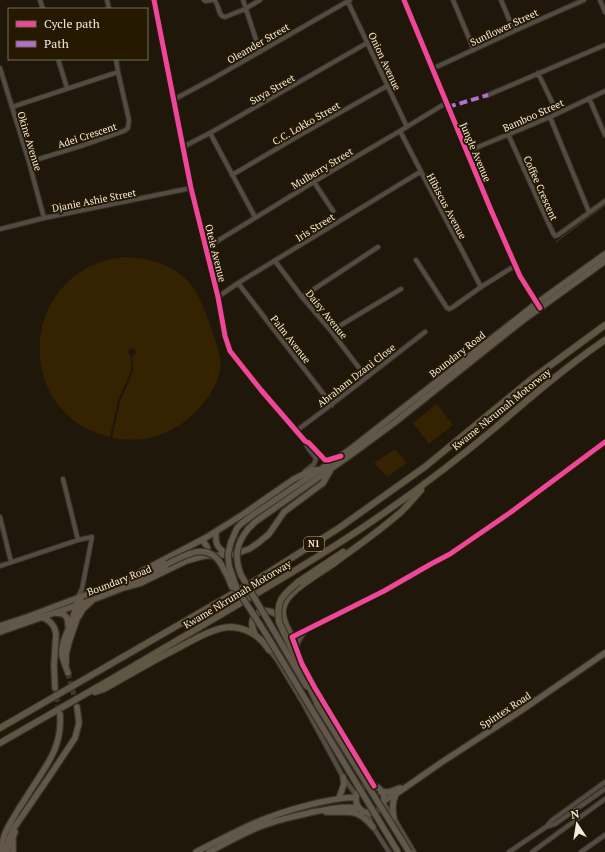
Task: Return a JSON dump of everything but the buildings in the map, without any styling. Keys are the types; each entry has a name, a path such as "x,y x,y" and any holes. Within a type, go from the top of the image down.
{"highway":[{"name":"Kwame Nkrumah Motorway","path":"0,728 258,579 339,528 426,466 529,381 605,325"},
{"name":"Kwame Nkrumah Motorway","path":"0,743 149,658 317,557 368,524 429,480 479,441 542,388 605,340"},
{"path":"287,628 283,615 283,608 290,595 336,562 404,509 429,480"},
{"path":"319,707 279,622 277,611 286,592 298,582 330,560 369,537"},
{"path":"256,635 251,623 260,612 270,611 276,614 292,637"},
{"path":"80,697 104,688 195,638 221,629 232,627 250,631 264,642 269,650"}],"main road":[{"name":"Boundary Road","path":"237,589 229,566 228,554 237,528 242,523 341,456 605,254"},
{"name":"Boundary Road","path":"319,707 241,575 237,564 236,554 242,536 255,522 332,469 394,423 493,344 538,305 605,261"},
{"name":"Boundary Road","path":"0,626 27,617 81,594 125,580 216,532 294,479 312,470 321,469"},
{"name":"Boundary Road","path":"0,632 141,583 186,561 204,556 234,554 250,548 269,534 284,512 323,483 332,469"},
{"path":"216,532 215,538 218,548 226,554"},
{"path":"202,540 208,549 204,556"},
{"path":"123,588 137,579 195,552 202,551 211,553 216,557 232,587 237,589 266,634 398,852"},
{"path":"67,630 81,594"},
{"path":"66,666 66,654 77,619 83,609 94,599"},
{"path":"77,619 78,604"},
{"path":"53,613 61,613 66,616 68,624 62,653 68,673"},
{"path":"42,617 51,622 56,630 54,665 55,688"},
{"name":"Spintex Road","path":"383,802 605,653"},
{"path":"319,707 409,852"},
{"path":"7,852 10,836 18,822 75,738 79,723 77,708"},
{"path":"2,852 3,838 6,830 52,757 58,740 60,714"},
{"path":"339,798 344,784 344,777"},
{"name":"Spintex Road","path":"381,792 389,792 414,782"},
{"path":"209,852 259,828 297,816 345,806 358,808 367,813 377,811 382,806 383,802 381,792 374,786 367,786 360,789 356,796 356,804 358,808"},
{"path":"394,818 392,809 396,794"},
{"path":"26,799 36,796"},
{"path":"196,852 267,818 305,806 339,798 356,796"},
{"path":"318,811 354,812 361,815 373,827"},
{"path":"13,852 13,837 18,822"}],"street":[{"name":"Otele Avenue","path":"154,0 191,188 218,296 225,336 231,353 296,431 325,460 341,456"},
{"path":"204,0 213,0 217,2 220,15 222,17 245,9 260,0"},
{"path":"243,0 260,52"},
{"name":"Jungle Avenue","path":"404,0 490,210 520,276 538,305"},
{"path":"453,0 474,50"},
{"path":"501,0 514,31"},
{"name":"Sunflower Street","path":"432,69 584,0"},
{"path":"600,0 605,12"},
{"name":"Oleander Street","path":"173,100 349,1"},
{"name":"Onion Avenue","path":"349,1 367,43 407,127"},
{"name":"Suya Street","path":"183,147 367,43"},
{"path":"488,95 605,45"},
{"path":"58,60 67,88"},
{"name":"Adei Crescent","path":"29,162 81,146 124,131 128,128 129,120 116,60"},
{"name":"Okine Avenue","path":"0,68 29,162 44,218"},
{"path":"12,107 118,72"},
{"path":"538,73 553,104"},
{"name":"C.C. Lokko Street","path":"232,175 387,86"},
{"name":"Bamboo Street","path":"466,152 605,91"},
{"path":"589,98 605,135"},
{"name":"Mulberry Street","path":"206,248 446,103"},
{"path":"550,116 589,212"},
{"name":"Hibiscus Avenue","path":"400,131 481,287"},
{"path":"210,133 255,217"},
{"name":"Coffee Crescent","path":"508,134 555,236 605,201"},
{"name":"Iris Street","path":"218,296 420,172"},
{"path":"314,182 333,211"},
{"name":"Djanie Ashie Street","path":"0,229 44,218 191,188"},
{"path":"302,296 378,247"},
{"path":"416,260 449,309 481,287 516,266"},
{"name":"Daisy Avenue","path":"275,261 366,377"},
{"name":"Palm Avenue","path":"238,283 332,405"},
{"path":"331,331 401,289"},
{"name":"Abraham Dzani Close","path":"296,431 332,405 425,332"},
{"name":"Otele Avenue","path":"294,479 316,462 314,455 306,445 305,441"},
{"path":"374,786 315,688 302,664 292,637 384,591 450,554 511,512 605,442"},
{"path":"63,479 78,540"},
{"path":"0,517 11,562"},
{"path":"0,566 78,540 92,537 81,594"},
{"path":"296,649 301,636 310,628"},
{"path":"269,650 303,703 356,796"},
{"path":"546,827 551,821 605,782"},
{"path":"509,852 546,827 555,824 605,789"},
{"path":"532,852 605,799"},
{"path":"383,802 414,852"},
{"path":"367,813 373,827 389,852"},
{"path":"581,852 605,835"}],"shaded area":[{"path":"127,257 143,259 167,266 188,281 196,292 205,311 216,342 221,362 219,375 213,389 196,411 186,420 175,428 152,437 126,440 112,438 120,402 133,371 132,356 136,353 135,349 131,348 128,351 131,359 131,371 118,401 110,437 77,423 54,400 42,371 40,341 48,311 65,285 92,266"},
{"path":"437,404 453,425 429,444 413,423"},
{"path":"395,449 407,463 387,477 374,463"}],"waterway":[{"path":"556,242 605,205"}],"tunnel":[{"path":"68,673 77,707"},
{"path":"55,688 59,713"}],"marked path":[{"path":"448,107 488,95"}],"cycle path":[{"path":"154,0 191,188 218,297 225,336 230,351 305,441 309,443 325,460 341,456"},
{"path":"404,0 520,276 540,308"},
{"path":"374,786 315,688 302,664 292,637 384,591 450,554 511,512 605,442"}]}
